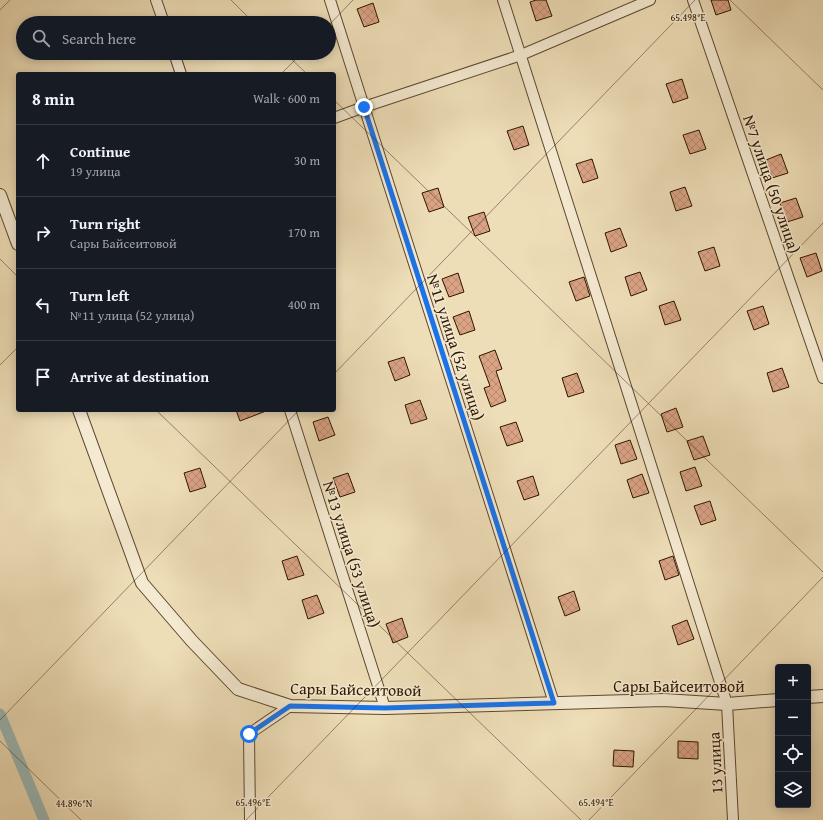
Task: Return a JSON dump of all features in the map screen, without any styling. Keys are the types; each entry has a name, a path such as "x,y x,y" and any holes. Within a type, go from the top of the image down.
{"street":[{"path":"156,0 162,16"},
{"name":"№11 улица (52 улица)","path":"330,0 335,16"},
{"name":"13 улица","path":"503,0 727,704 733,820"},
{"path":"336,117 521,55 650,0"},
{"name":"№7 улица (50 улица)","path":"693,0 823,378"},
{"name":"№11 улица (52 улица)","path":"336,19 554,703"},
{"path":"176,60 180,72"},
{"path":"0,195 15,229"},
{"name":"Сары Байсеитовой","path":"80,412 142,583 192,641 238,689 290,706 385,708 664,700 727,704 775,700"},
{"name":"№13 улица (53 улица)","path":"291,412 385,708"},
{"path":"811,697 823,696"},
{"path":"250,820 249,734 290,706"}],"building":[{"path":"536,0 546,0 552,16 536,21 530,2"},
{"path":"711,0 728,0 731,10 716,15"},
{"path":"373,3 379,22 364,27 357,9"},
{"path":"682,79 688,98 673,103 666,84"},
{"path":"523,126 529,145 514,150 507,131"},
{"path":"699,130 706,149 690,154 683,135"},
{"path":"781,154 788,173 772,178 766,160"},
{"path":"592,159 598,178 583,183 576,164"},
{"path":"685,187 692,206 676,211 670,192"},
{"path":"438,188 444,207 429,212 422,193"},
{"path":"796,198 803,217 787,222 780,203"},
{"path":"484,212 490,231 475,236 468,217"},
{"path":"620,228 627,246 611,252 605,233"},
{"path":"714,247 720,266 705,271 698,252"},
{"path":"816,253 822,271 807,277 800,258"},
{"path":"640,272 647,290 631,296 625,277"},
{"path":"458,273 464,292 449,297 442,279"},
{"path":"584,277 590,296 576,301 569,282"},
{"path":"674,301 681,320 665,325 659,306"},
{"path":"763,306 769,324 754,330 747,311"},
{"path":"469,311 475,330 460,335 453,317"},
{"path":"495,350 502,369 496,371 506,401 491,407 484,388 490,386 479,356"},
{"path":"404,357 410,375 395,381 388,362"},
{"path":"782,368 789,387 773,392 767,373"},
{"path":"577,373 584,392 568,397 562,378"},
{"path":"420,400 427,419 411,424 405,405"},
{"path":"676,408 683,427 667,432 661,414"},
{"path":"237,412 263,412 240,421"},
{"path":"328,417 335,435 319,441 313,422"},
{"path":"516,422 523,441 507,446 500,427"},
{"path":"703,436 710,455 694,460 687,441"},
{"path":"630,440 637,459 621,464 615,445"},
{"path":"695,467 702,486 686,491 680,472"},
{"path":"200,468 206,487 190,492 184,473"},
{"path":"348,473 355,492 340,497 333,478"},
{"path":"642,474 649,493 633,498 627,480"},
{"path":"533,476 539,495 524,500 517,481"},
{"path":"710,501 716,520 701,525 694,506"},
{"path":"297,556 304,575 288,580 282,561"},
{"path":"673,556 679,575 665,580 659,561"},
{"path":"574,591 580,610 565,616 558,597"},
{"path":"317,595 324,613 308,619 302,600"},
{"path":"402,618 408,637 393,643 386,624"},
{"path":"687,620 694,639 678,645 672,626"},
{"path":"678,741 698,742 698,759 678,758"},
{"path":"614,750 634,751 633,767 613,766"}],"waterway":[{"path":"0,714 44,820"}],"route":[{"path":"249,734 290,706 385,708 554,703 364,107"}]}
